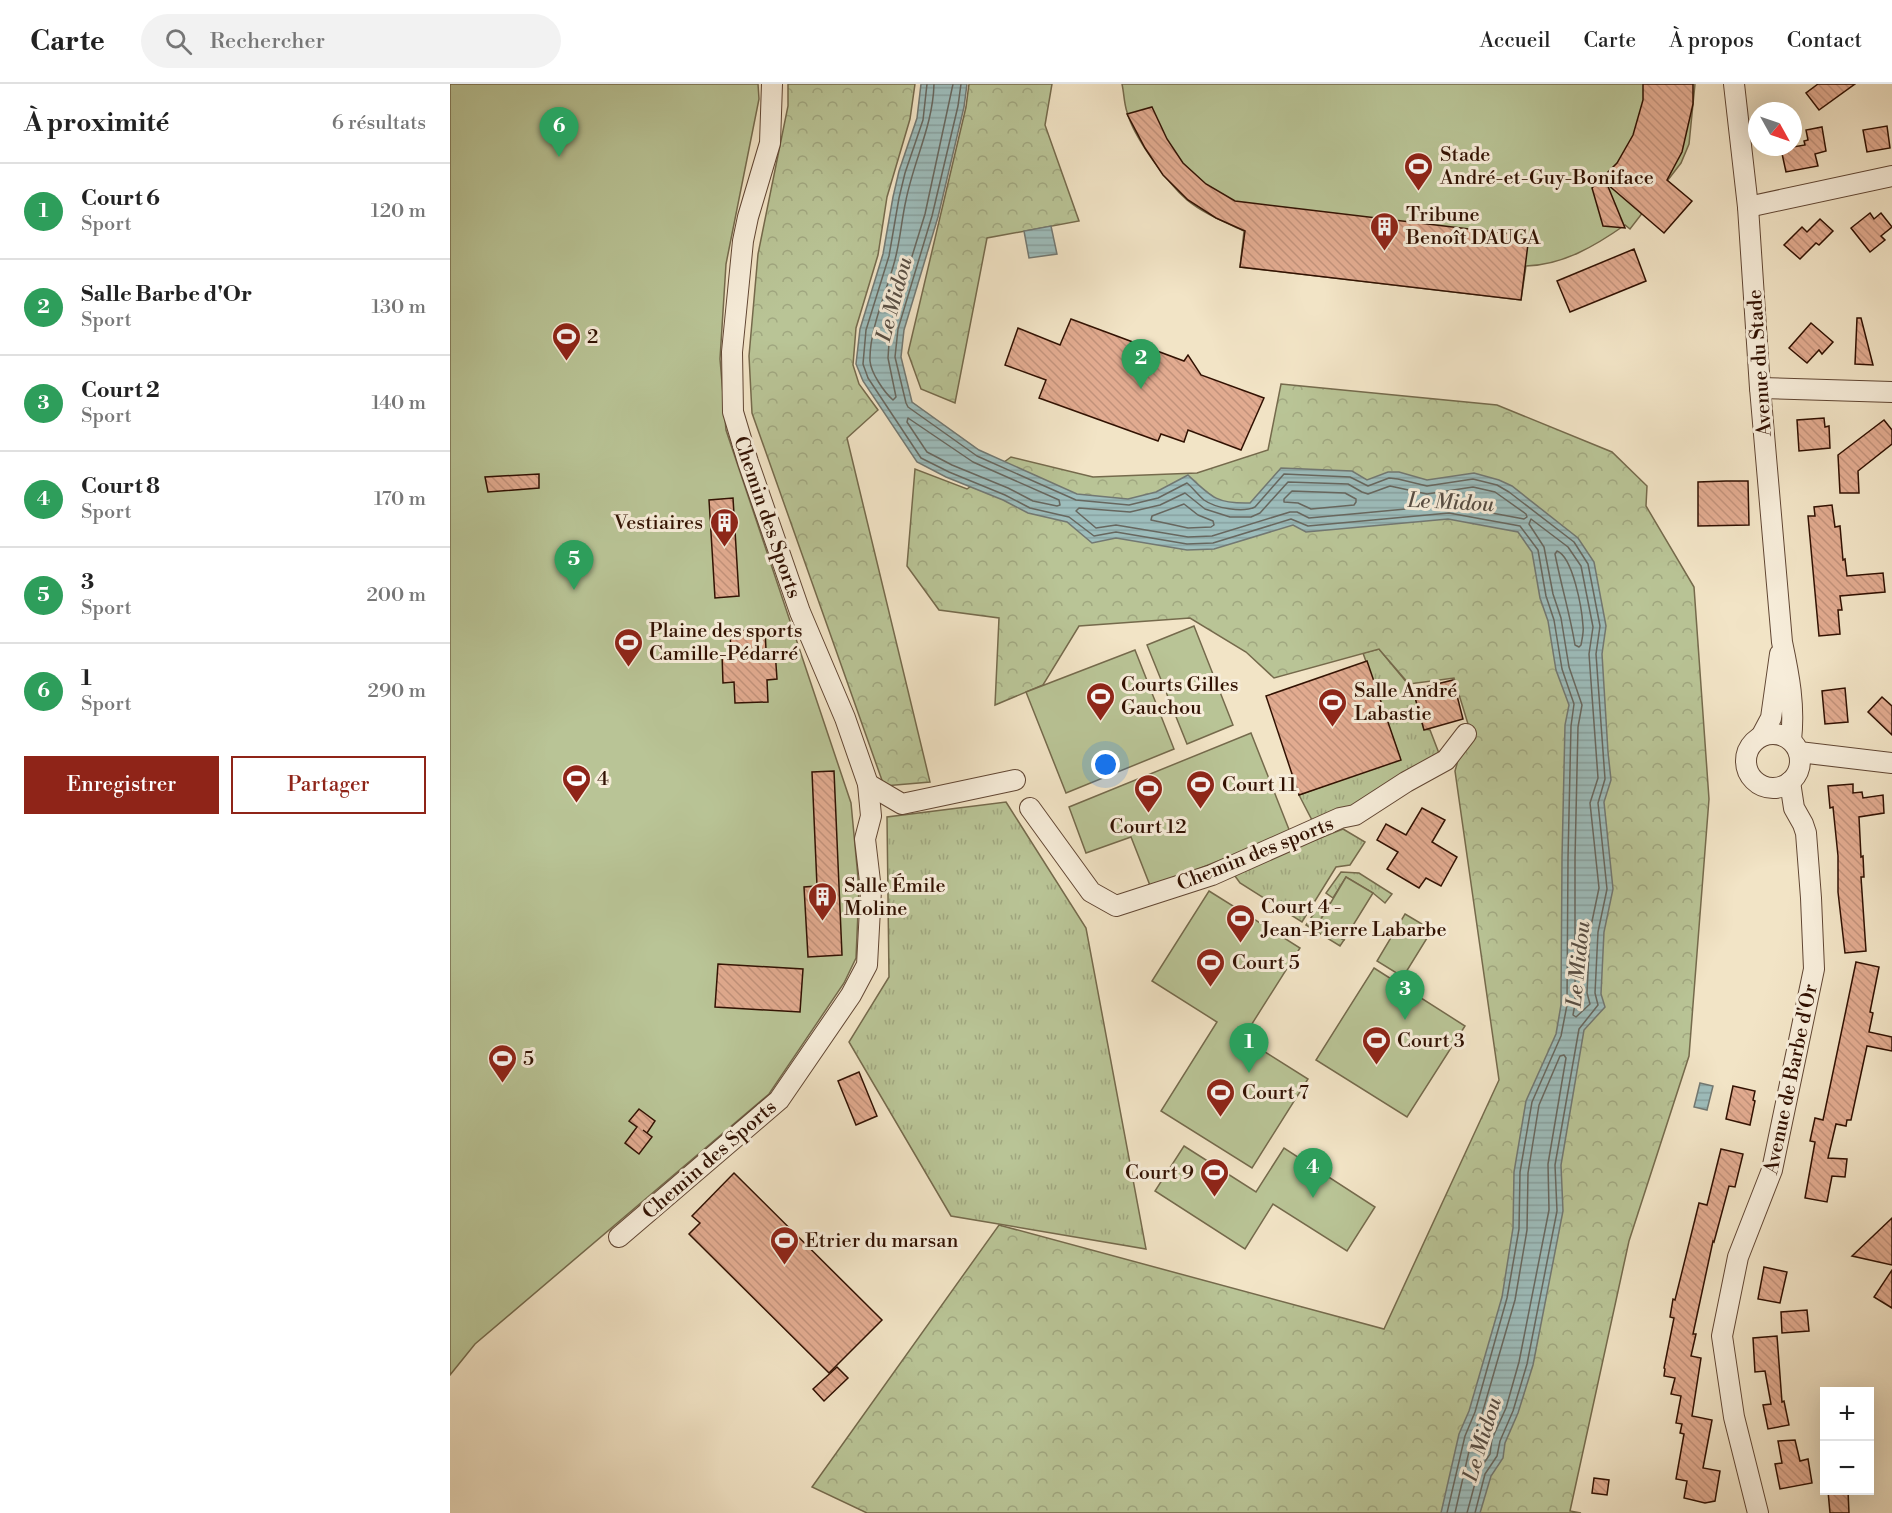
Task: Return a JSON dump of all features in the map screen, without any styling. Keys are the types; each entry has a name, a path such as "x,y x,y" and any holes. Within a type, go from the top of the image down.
{"street":[{"name":"Chemin des Sports","path":"618,1237 779,1100 851,995 867,965 871,890 865,839 871,816 868,784 845,718 800,612 748,462 734,412 732,352 743,241 747,217 770,143 772,84"},
{"name":"Avenue du Stade","path":"1734,84 1748,207 1760,388 1782,642 1790,679 1795,746"},
{"path":"1748,207 1892,176"},
{"path":"1760,388 1892,392"},
{"name":"Avenue du Stade","path":"1762,735 1771,718 1782,642"},
{"path":"1795,746 1800,769 1796,777 1785,786 1771,788 1762,786 1749,775 1746,756 1754,741 1762,735 1778,733 1795,746 1892,763"},
{"name":"Chemin des sports","path":"1030,807 1091,892 1116,906 1212,875 1340,818 1355,815 1406,782 1446,760 1466,734"},
{"path":"868,784 902,804 1015,780"},
{"name":"Avenue de Barbe d'Or","path":"1758,1513 1734,1417 1722,1336 1738,1257 1772,1170 1814,969 1806,833 1794,808 1790,782"}],"green space":[{"name":"Plaine des sports Camille-Pédarré","path":"450,84 758,84 759,99 726,264 720,359 726,430 851,803 859,888 856,958 844,983 769,1094 475,1344 450,1375"},
{"path":"788,84 915,84 910,119 887,197 878,255 856,328 853,365 859,384 878,410 847,438 930,782 884,786 752,413 749,356 758,254 788,106"},
{"path":"969,84 1052,84 1045,125 1079,221 987,238 955,403 921,389 908,353 966,107"},
{"name":"Stade André-et-Guy-Boniface","path":"1122,84 1695,84 1689,144 1681,163 1630,229 1625,225 1590,247 1566,258 1526,266 1521,300 1240,267 1244,231 1194,205 1170,182 1144,147 1131,123"},
{"path":"1281,384 1497,405 1612,452 1647,486 1646,506 1694,587 1709,799 1689,1056 1629,1241 1570,1511 1581,1513 867,1513 812,1487 999,1225 1384,1329 1499,1080 1455,771 1468,724 1454,678 1409,684 1379,649 1274,678 1246,652 1190,618 1079,626 1043,685 995,705 999,618 939,610 907,566 915,469 967,489 1011,457 1093,477 1197,473 1268,450"},
{"path":"1194,626 1233,725 1187,744 1147,645"},
{"path":"1379,649 1413,690 1424,729 1430,730 1440,756 1349,809 1313,822 1299,795 1400,758 1363,653"},
{"name":"Courts Gilles Gauchou","path":"1135,650 1174,749 1066,793 1026,692"},
{"path":"1251,733 1290,832 1151,888 1131,837 1086,853 1069,807"},
{"path":"1006,802 1086,928 1146,1249 951,1216 849,1042 889,977 887,817"},
{"path":"1343,829 1365,842 1350,865 1336,867 1302,922 1240,883 1235,876 1236,871"},
{"path":"1341,872 1359,873 1392,894 1385,903 1346,877 1333,898 1326,893"},
{"path":"1346,877 1373,893 1344,940 1318,924"},
{"path":"1209,891 1300,948 1243,1038 1308,1079 1252,1168 1161,1111 1217,1022 1152,981"},
{"path":"1324,899 1330,903 1318,924 1344,940 1340,946 1306,925"},
{"path":"1405,914 1432,930 1403,977 1377,961"},
{"path":"1374,968 1465,1026 1407,1117 1316,1060"},
{"path":"1184,1146 1256,1192 1284,1148 1375,1207 1347,1251 1273,1204 1245,1249 1155,1191"}],"water":[{"name":"Le Midou","path":"921,84 967,84 964,107 938,217 904,330 901,357 912,402 979,450 1077,494 1128,499 1156,492 1188,475 1215,498 1230,502 1250,503 1281,468 1352,471 1367,480 1388,472 1399,472 1427,480 1474,473 1512,486 1578,538 1594,562 1606,626 1602,654 1611,780 1604,802 1613,889 1604,932 1601,994 1605,1007 1584,1030 1561,1165 1563,1211 1533,1365 1518,1413 1505,1443 1503,1458 1491,1476 1480,1513 1441,1513 1459,1434 1469,1411 1502,1297 1513,1228 1514,1172 1526,1101 1556,1034 1561,1005 1565,725 1569,705 1556,670 1548,621 1540,598 1532,552 1518,532 1448,519 1306,532 1293,525 1214,549 1187,550 1116,538 1092,543 1067,522 1028,513 917,462 863,381 856,364 860,329 883,254 899,171 917,118"},
{"path":"1051,226 1057,254 1029,258 1024,231"},
{"path":"1700,1083 1713,1086 1707,1110 1694,1107"}],"building":[{"path":"1643,84 1693,84 1693,104 1682,152 1667,180 1692,201 1664,233 1607,184 1625,228 1603,226 1592,188 1617,163 1633,135 1643,100"},
{"path":"1818,84 1855,84 1819,110 1806,93"},
{"name":"Tribune Benoît DAUGA","path":"1152,107 1167,139 1183,163 1206,184 1235,201 1529,236 1521,300 1240,267 1245,231 1216,218 1188,200 1163,175 1127,114"},
{"path":"1887,126 1890,148 1867,152 1863,130"},
{"path":"1822,127 1826,151 1815,154 1818,166 1786,172 1783,156 1802,156 1802,146 1805,145 1804,141 1808,140 1806,130"},
{"path":"1870,213 1874,219 1881,213 1892,227 1881,236 1885,240 1870,252 1851,228"},
{"path":"1820,219 1833,231 1819,245 1816,243 1800,259 1784,245 1802,227 1807,232"},
{"path":"1634,249 1646,281 1570,312 1557,281"},
{"path":"1857,318 1861,318 1873,365 1855,364"},
{"path":"1071,319 1184,361 1188,355 1201,375 1264,398 1241,450 1188,430 1184,442 1161,434 1158,441 1039,398 1046,380 1005,365 1018,328 1060,345"},
{"path":"1811,323 1833,342 1822,354 1819,350 1807,363 1789,348"},
{"path":"1824,418 1825,427 1829,426 1830,448 1799,451 1797,420"},
{"path":"1884,420 1892,430 1892,444 1858,471 1859,493 1840,493 1838,455"},
{"path":"539,474 539,488 488,492 485,477"},
{"path":"1748,481 1749,525 1698,526 1698,482"},
{"name":"Vestiaires","path":"733,498 739,596 715,598 709,500"},
{"path":"1832,505 1835,527 1840,526 1847,576 1883,573 1885,592 1840,596 1842,610 1838,610 1840,634 1819,636 1808,516 1815,516 1814,507"},
{"path":"765,629 766,650 775,650 777,679 767,680 768,702 735,703 734,682 723,683 722,654 731,653 730,631"},
{"name":"Salle André Labastie","path":"1367,661 1401,760 1299,795 1266,696"},
{"path":"1453,680 1463,719 1424,730 1413,690"},
{"path":"1845,688 1848,722 1825,724 1822,691"},
{"path":"1882,697 1892,706 1892,735 1868,712"},
{"path":"834,771 842,955 808,957 804,887 817,886 812,772"},
{"path":"1853,784 1853,793 1862,792 1863,798 1883,795 1884,813 1859,817 1861,857 1863,856 1864,877 1861,877 1866,951 1845,953 1838,892 1838,856 1833,807 1830,808 1828,786"},
{"path":"1422,808 1445,820 1432,842 1457,857 1441,886 1426,878 1419,888 1387,869 1398,852 1377,840 1386,824 1406,835"},
{"path":"1856,962 1879,967 1870,1012 1873,1013 1869,1032 1892,1037 1892,1051 1867,1046 1851,1120 1847,1120 1846,1126 1836,1124 1828,1158 1847,1159 1845,1177 1832,1176 1827,1202 1805,1198 1815,1142 1810,1141 1815,1118 1823,1120"},
{"path":"718,964 803,969 800,1012 715,1007"},
{"path":"859,1072 877,1116 856,1125 838,1081"},
{"path":"1733,1086 1755,1091 1750,1125 1726,1119"},
{"path":"639,1109 655,1121 647,1133 643,1130 652,1137 639,1154 625,1143 637,1127 629,1121"},
{"path":"1721,1149 1743,1154 1735,1187 1729,1186 1713,1241 1693,1334 1696,1334 1691,1356 1701,1358 1692,1416 1712,1420 1703,1468 1720,1471 1715,1501 1705,1503 1684,1498 1687,1481 1676,1479 1684,1434 1680,1433 1682,1424 1676,1423 1681,1396 1671,1394 1675,1378 1664,1376 1664,1368 1674,1318 1670,1317 1673,1299 1675,1300 1699,1203 1707,1205"},
{"name":"Etrier du marsan","path":"734,1173 882,1320 829,1373 689,1234 700,1223 692,1216"},
{"path":"1892,1218 1892,1265 1852,1256"},
{"path":"1764,1267 1787,1272 1780,1303 1758,1299"},
{"path":"1892,1270 1892,1308 1874,1297"},
{"path":"1807,1310 1809,1331 1782,1333 1781,1312"},
{"path":"1777,1336 1782,1402 1784,1401 1789,1425 1768,1429 1763,1405 1771,1404 1765,1371 1755,1372 1753,1338"},
{"path":"837,1367 848,1378 824,1401 813,1389"},
{"path":"1795,1440 1800,1461 1808,1459 1812,1483 1780,1489 1775,1464 1782,1463 1778,1441"},
{"path":"1594,1478 1609,1480 1607,1495 1592,1493"},
{"path":"1828,1495 1848,1495 1849,1513 1830,1513"}],"place":[{"name":"1","path":"559,157"},
{"name":"Stade André-et-Guy-Boniface","path":"1419,192"},
{"name":"Tribune Benoît DAUGA","path":"1385,252"},
{"name":"2","path":"566,362"},
{"name":"Salle Barbe d'Or","path":"1141,389"},
{"name":"Vestiaires","path":"724,548"},
{"name":"3","path":"574,590"},
{"name":"Plaine des sports Camille-Pédarré","path":"628,668"},
{"name":"Courts Gilles Gauchou","path":"1100,722"},
{"name":"Salle André Labastie","path":"1333,728"},
{"name":"4","path":"576,804"},
{"name":"Court 11","path":"1201,810"},
{"name":"Court 12","path":"1148,814"},
{"name":"Salle Émile Moline","path":"823,922"},
{"name":"Court 4 - Jean-Pierre Labarbe","path":"1240,944"},
{"name":"Court 5","path":"1211,988"},
{"name":"Court 2","path":"1405,1020"},
{"name":"Court 3","path":"1376,1066"},
{"name":"Court 6","path":"1249,1073"},
{"name":"5","path":"502,1084"},
{"name":"Court 7","path":"1221,1118"},
{"name":"Court 9","path":"1215,1198"},
{"name":"Court 8","path":"1313,1198"},
{"name":"Etrier du marsan","path":"784,1266"}]}
